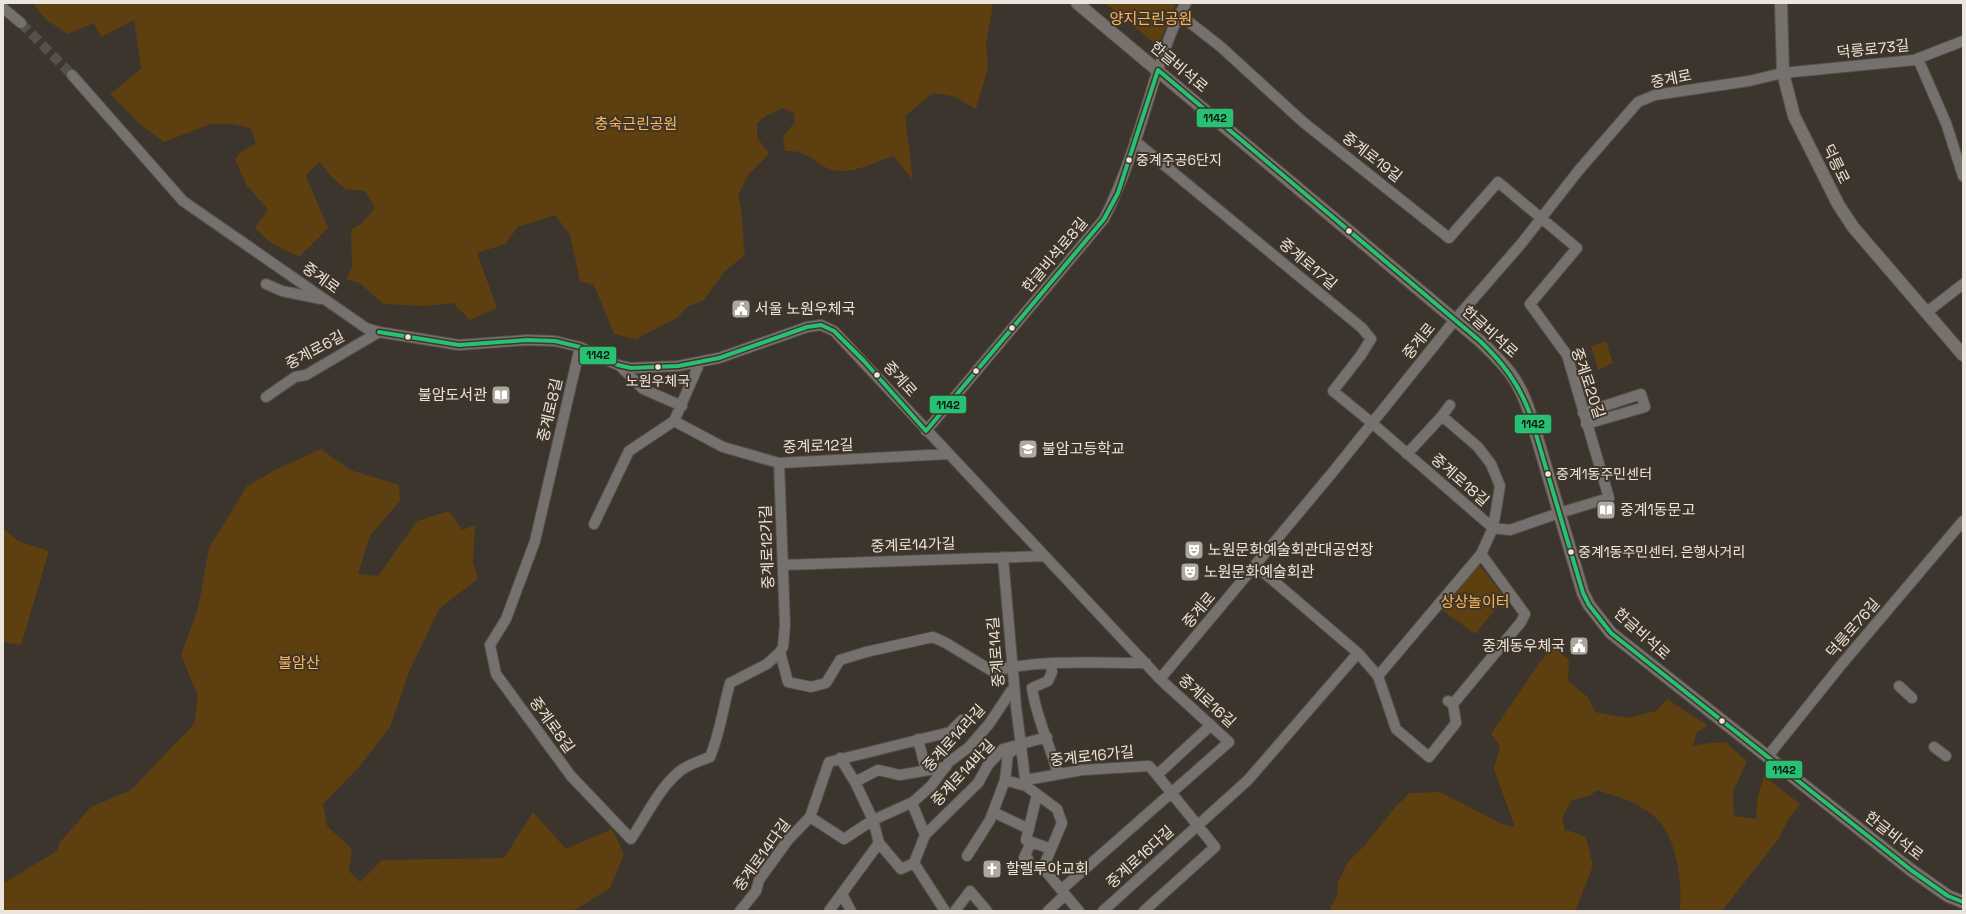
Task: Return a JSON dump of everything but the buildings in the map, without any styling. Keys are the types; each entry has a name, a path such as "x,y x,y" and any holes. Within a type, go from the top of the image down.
{"main road":[{"name":"한글비석로","path":"1077,3 1454,321 1480,341 1503,363 1520,388 1530,414 1583,593 1589,605 1611,633 1911,870 1948,896 1963,902"},
{"name":"덕릉로","path":"1781,3 1783,73 1794,116 1838,204 1853,227 1963,355"}],"street":[{"name":"한글비석로8길","path":"926,431 1104,219 1118,193 1158,70 1179,14 1186,3"},
{"path":"3,8 21,23"},
{"name":"중계로19길","path":"1179,14 1221,47 1303,122 1450,238 1498,182 1541,218"},
{"name":"덕릉로73길","path":"1783,73 1914,60 1963,41"},
{"path":"1918,59 1946,123 1963,176"},
{"name":"중계로","path":"72,75 183,202 300,281 322,299 366,328 379,332 459,345 527,340 555,341 580,347 618,365 631,368 667,367 719,358 807,327 821,325 834,331 864,361 926,431 1160,679 1372,423 1454,321 1492,279 1579,170 1638,102 1655,96 1749,81 1783,73"},
{"name":"중계로17길","path":"1135,141 1362,328 1371,339 1361,355 1333,391 1372,423"},
{"name":"중계로20길","path":"1541,218 1577,248 1530,304 1566,356 1609,498 1559,513"},
{"path":"266,284 282,291 322,299"},
{"path":"1927,312 1963,284"},
{"name":"중계로6길","path":"266,397 294,377 306,375 379,332"},
{"name":"중계로8길","path":"580,347 535,541 506,619 490,645 496,674 571,776 631,839 667,784 680,771 693,763 710,757 717,742 722,711 730,683 767,664 780,652"},
{"path":"594,524 629,451 674,421 682,406 700,362"},
{"name":"중계로","path":"618,365 643,389 682,406"},
{"path":"1584,413 1641,394 1645,407 1586,424"},
{"path":"1442,416 1450,405"},
{"name":"중계로18길","path":"1407,454 1442,416 1478,447 1494,472 1500,486 1493,528"},
{"name":"중계로12길","path":"674,421 723,447 779,463 948,454"},
{"name":"중계로18길","path":"1372,423 1493,528 1510,530 1559,513"},
{"name":"중계로12가길","path":"779,463 785,630 783,647 780,652"},
{"name":"덕릉로76길","path":"1768,756 1841,665 1963,521"},
{"path":"1378,676 1481,554 1493,528"},
{"path":"1254,565 1358,653 1378,676 1396,729 1429,757 1456,723 1450,702 1521,622 1525,614 1481,554"},
{"name":"중계로14가길","path":"783,565 1045,556"},
{"name":"중계로14길","path":"1003,557 1014,689 1026,783"},
{"path":"780,652 788,682 811,687 826,683 840,660 866,652 933,637 946,643 992,671 1013,666 1051,663 1146,663"},
{"name":"중계로16다길","path":"1103,911 1248,780 1358,653"},
{"path":"1051,663 1052,672 1048,681 1032,688 1034,704 1047,737 1058,774"},
{"name":"중계로16길","path":"1048,911 1063,893 1229,742 1160,679"},
{"path":"1899,686 1912,698"},
{"name":"중계로14라길","path":"844,839 873,820 912,803 932,786 949,762 969,747 989,724 1011,691 1014,689"},
{"name":"중계로14다길","path":"740,911 756,891 759,880 788,840 810,817 829,762 840,758 950,732 962,720"},
{"path":"1144,911 1215,847 1157,775 1211,725"},
{"path":"967,856 986,827 993,812 1005,780 1008,754 1021,745 1047,737"},
{"path":"918,739 926,770"},
{"name":"중계로14바길","path":"914,863 925,835 978,783 988,765 1003,749 1021,745"},
{"path":"1934,748 1946,756"},
{"path":"840,758 855,782 873,820 879,843 902,869 914,863 945,911"},
{"name":"중계로16가길","path":"1026,783 1058,774 1082,770 1149,766 1157,775"},
{"path":"855,782 878,770 900,775 946,767"},
{"path":"1005,780 1026,783 1038,795 1056,809 1062,823 1043,868 1079,911"},
{"path":"1038,795 1026,840 1051,849"},
{"path":"912,803 925,835"},
{"path":"993,812 1029,829"},
{"name":"중계로14다길","path":"810,817 844,839"},
{"path":"1025,867 1028,859 1024,858 1031,842"},
{"path":"829,911 879,843"},
{"path":"955,911 970,891 987,911"},
{"path":"842,894 852,911"}],"green space":[{"name":"충숙근린공원","path":"32,3 991,3 993,6 986,43 988,68 976,109 953,96 933,93 905,116 913,180 893,156 861,168 844,171 827,168 799,152 785,151 783,136 795,122 794,113 783,108 766,116 757,123 757,137 769,154 749,174 738,195 741,210 745,255 725,271 703,301 688,306 677,318 636,339 614,334 594,285 580,281 570,235 555,215 518,227 505,244 477,253 497,308 470,320 453,303 424,306 384,304 359,283 346,279 352,267 351,230 362,223 375,208 365,191 345,189 319,162 306,176 328,228 299,257 271,243 255,228 268,209 247,186 235,159 241,152 256,143 250,128 231,124 211,124 164,142 141,125 110,94 141,69 134,20 101,37 94,23 68,34 47,20"},
{"name":"양지근린공원","path":"1105,3 1176,3 1158,46"},
{"path":"1606,341 1613,363 1598,370 1591,346"},
{"name":"불암산","path":"321,449 350,470 399,485 400,501 370,536 358,574 378,576 417,521 449,511 462,530 475,525 473,562 478,579 439,609 409,672 390,727 359,767 323,804 327,826 352,849 349,871 360,882 382,860 504,858 533,812 566,849 612,829 624,854 610,888 574,911 137,911 136,909 129,911 3,911 4,883 57,851 60,842 91,807 131,790 194,724 198,696 181,655 198,608 209,548 247,486 277,469"},
{"path":"3,528 18,541 49,551 21,645 3,642"},
{"name":"상상놀이터","path":"1478,563 1505,598 1475,634 1442,610"},
{"path":"1554,647 1569,660 1568,681 1588,697 1595,712 1627,718 1656,711 1667,699 1708,726 1697,732 1693,746 1726,742 1747,762 1733,791 1734,816 1756,819 1758,796 1764,776 1800,804 1788,820 1779,838 1722,911 1680,911 1678,865 1671,841 1660,822 1638,805 1623,798 1597,790 1590,796 1572,800 1562,818 1565,831 1570,831 1586,837 1593,866 1574,911 1329,911 1337,896 1338,882 1348,862 1365,845 1396,806 1410,793 1440,792 1502,824 1515,827 1494,769 1500,746 1491,734 1539,663"}],"tunnel":[{"path":"21,23 72,75"}],"transit line":[{"name":"1142","path":"379,332 459,345 527,340 555,341 580,347 618,365 631,368 678,366 719,358 807,327 821,325 834,331 864,361 926,431 1104,219 1118,193 1158,70 1480,341 1510,374 1521,393 1530,414 1583,593 1589,605 1611,633 1911,870 1948,896 1963,902"}],"place":[{"name":"중계주공6단지","path":"1129,160"},
{"name":"서울 노원우체국","path":"741,309"},
{"name":"노원우체국","path":"658,367"},
{"name":"불암도서관","path":"501,395"},
{"name":"불암고등학교","path":"1028,449"},
{"name":"중계1동주민센터","path":"1548,474"},
{"name":"중계1동문고","path":"1606,510"},
{"name":"노원문화예술회관대공연장","path":"1194,550"},
{"name":"중계1동주민센터. 은행사거리","path":"1571,552"},
{"name":"노원문화예술회관","path":"1190,572"},
{"name":"중계동우체국","path":"1579,646"},
{"name":"할렐루야교회","path":"992,869"}]}
